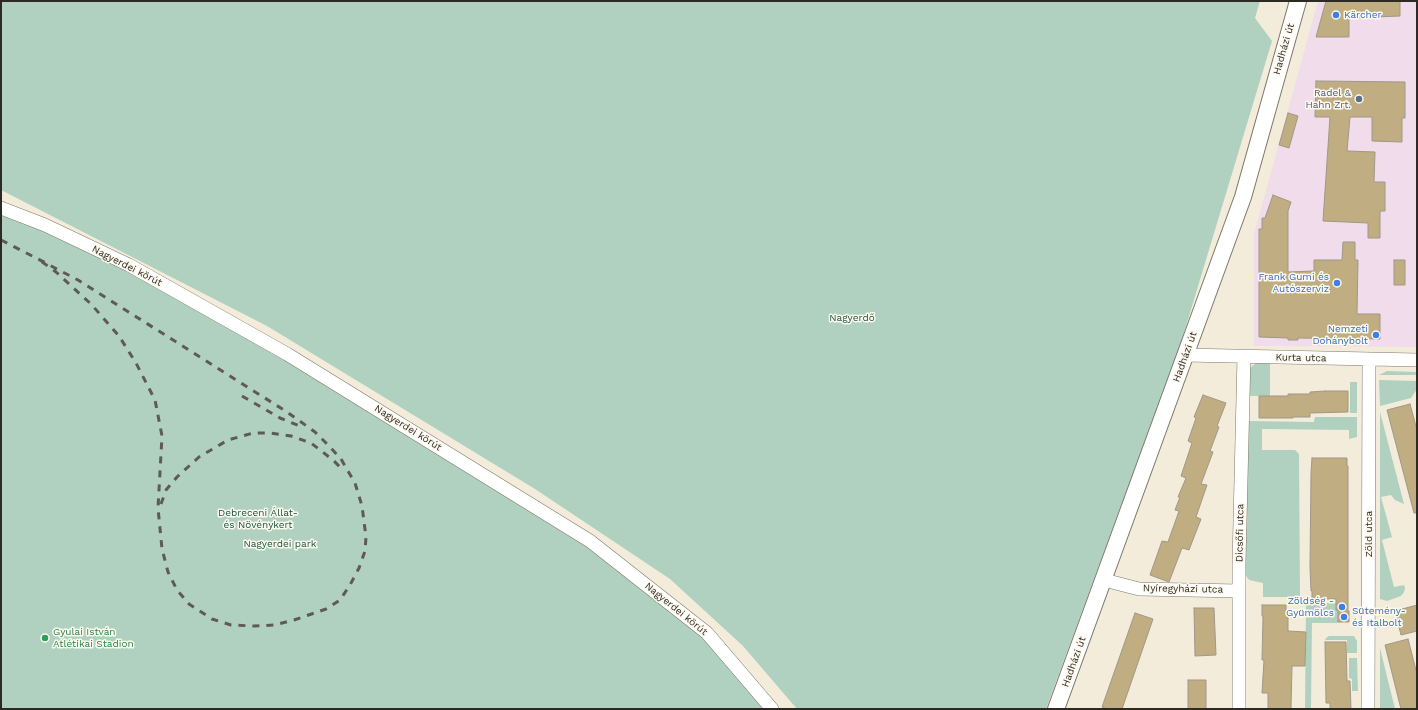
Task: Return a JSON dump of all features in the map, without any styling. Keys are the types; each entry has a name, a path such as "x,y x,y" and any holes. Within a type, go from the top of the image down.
{"street":[{"name":"Hadházi út","path":"1056,709 1186,355 1242,197 1298,1"},
{"name":"Nagyerdei körút","path":"1,208 45,226 129,266 287,354 590,541 707,634 772,709"},
{"name":"Kurta utca","path":"1186,355 1417,360"},
{"name":"Dicsőfi utca","path":"1239,709 1239,591 1244,356"},
{"name":"Zöld utca","path":"1368,709 1369,359"},
{"name":"Nyíregyházi utca","path":"1104,580 1139,588 1239,591"}],"shaded area":[{"path":"1318,1 1417,1 1417,347 1254,346 1254,234"}],"green space":[{"name":"Nagyerdő","path":"1,1 1260,1 1255,18 1272,41 1180,346 1046,709 797,709 743,646 670,579 535,489 267,326 1,190"},
{"name":"Nagyerdei park","path":"1,208 129,265 590,541 707,633 772,709 1,709"},
{"path":"1256,363 1270,363 1270,396 1248,396 1250,368"},
{"path":"1387,371 1417,372 1417,375 1379,375"},
{"path":"1379,380 1417,381 1417,389 1411,398 1380,406"},
{"path":"1350,382 1357,382 1357,413 1350,413"},
{"path":"1380,412 1404,504 1395,500 1391,495 1381,497 1392,537 1382,540 1394,587 1404,585 1405,588 1401,596 1387,601 1380,599"},
{"path":"1315,417 1357,417 1357,437 1349,439 1349,430 1262,429 1262,450 1295,450 1299,454 1300,597 1263,597 1263,583 1249,580 1245,574 1248,421 1314,422"},
{"path":"1306,603 1336,603 1336,610 1338,610 1338,623 1312,623 1311,709 1305,709"},
{"path":"1329,636 1354,636 1357,641 1357,653 1347,653 1347,640 1325,640"},
{"path":"1380,648 1395,709 1380,709"},
{"path":"1349,658 1357,658 1358,691 1352,691 1352,679 1349,678"}],"building":[{"path":"1326,1 1400,1 1400,16 1349,18 1349,37 1316,37"},
{"path":"1316,81 1405,82 1405,118 1402,118 1402,142 1372,141 1372,117 1350,117 1347,151 1375,152 1374,182 1385,182 1385,211 1380,211 1380,238 1368,238 1368,223 1323,221 1330,117 1315,117"},
{"path":"1288,113 1298,116 1289,148 1279,145"},
{"path":"1273,195 1291,202 1288,211 1288,272 1314,271 1314,260 1342,260 1343,242 1355,242 1355,260 1358,260 1357,314 1380,314 1380,339 1298,338 1298,340 1288,340 1288,338 1259,337 1259,229 1262,229 1262,218 1265,218"},
{"path":"1394,260 1405,260 1405,285 1394,285"},
{"path":"1348,391 1348,412 1310,413 1310,417 1259,418 1259,396 1288,396 1288,394 1310,394 1310,392"},
{"path":"1203,395 1226,403 1217,426 1219,427 1210,451 1213,452 1201,484 1207,485 1196,517 1201,519 1189,550 1182,548 1169,582 1150,575 1162,541 1168,542 1179,511 1175,510 1180,497 1178,497 1186,478 1181,476 1192,443 1188,441 1196,418 1194,417"},
{"path":"1410,404 1417,430 1417,513 1414,513 1387,410"},
{"path":"1312,458 1347,458 1349,622 1338,622 1336,599 1312,599 1310,567"},
{"path":"1262,605 1286,605 1286,615 1288,615 1288,631 1306,632 1305,666 1292,666 1291,709 1268,709 1268,693 1262,693 1264,660 1262,660"},
{"path":"1417,605 1417,631 1401,635 1395,611"},
{"path":"1194,608 1214,608 1216,655 1195,656"},
{"path":"1135,613 1153,619 1122,709 1108,709 1102,707"},
{"path":"1408,639 1417,674 1417,709 1401,709 1385,645"},
{"path":"1325,642 1346,642 1347,681 1350,681 1351,709 1330,709 1330,703 1326,703"},
{"path":"1188,680 1206,680 1206,709 1188,709"}],"railway":[{"path":"1,240 38,259 78,280 287,412 315,432 329,446 341,459 355,483 362,506 366,537 365,551 359,568 340,600 326,609 294,620 274,625 254,626 231,625 212,619 189,604 177,590 168,572 162,549 158,508 162,436 155,400 136,363 119,336 91,304 56,272 38,259"},
{"path":"242,396 280,418 302,427"},
{"path":"161,504 166,490 177,477 199,457 228,440 253,433 270,433 291,436 311,443 333,460 344,471"}],"place":[{"name":"Kärcher","path":"1336,15"},
{"name":"Radel & Hahn Zrt.","path":"1359,99"},
{"name":"Frank Gumi és Autószerviz","path":"1337,283"},
{"name":"Nemzeti Dohánybolt","path":"1376,335"},
{"name":"Zöldség - Gyümölcs","path":"1342,607"},
{"name":"Sütemény- és Italbolt","path":"1344,617"},
{"name":"Gyulai István Atlétikai Stadion","path":"45,638"}],"park label":[{"name":"Debreceni Állat- és Növénykert","path":"258,518"}]}
